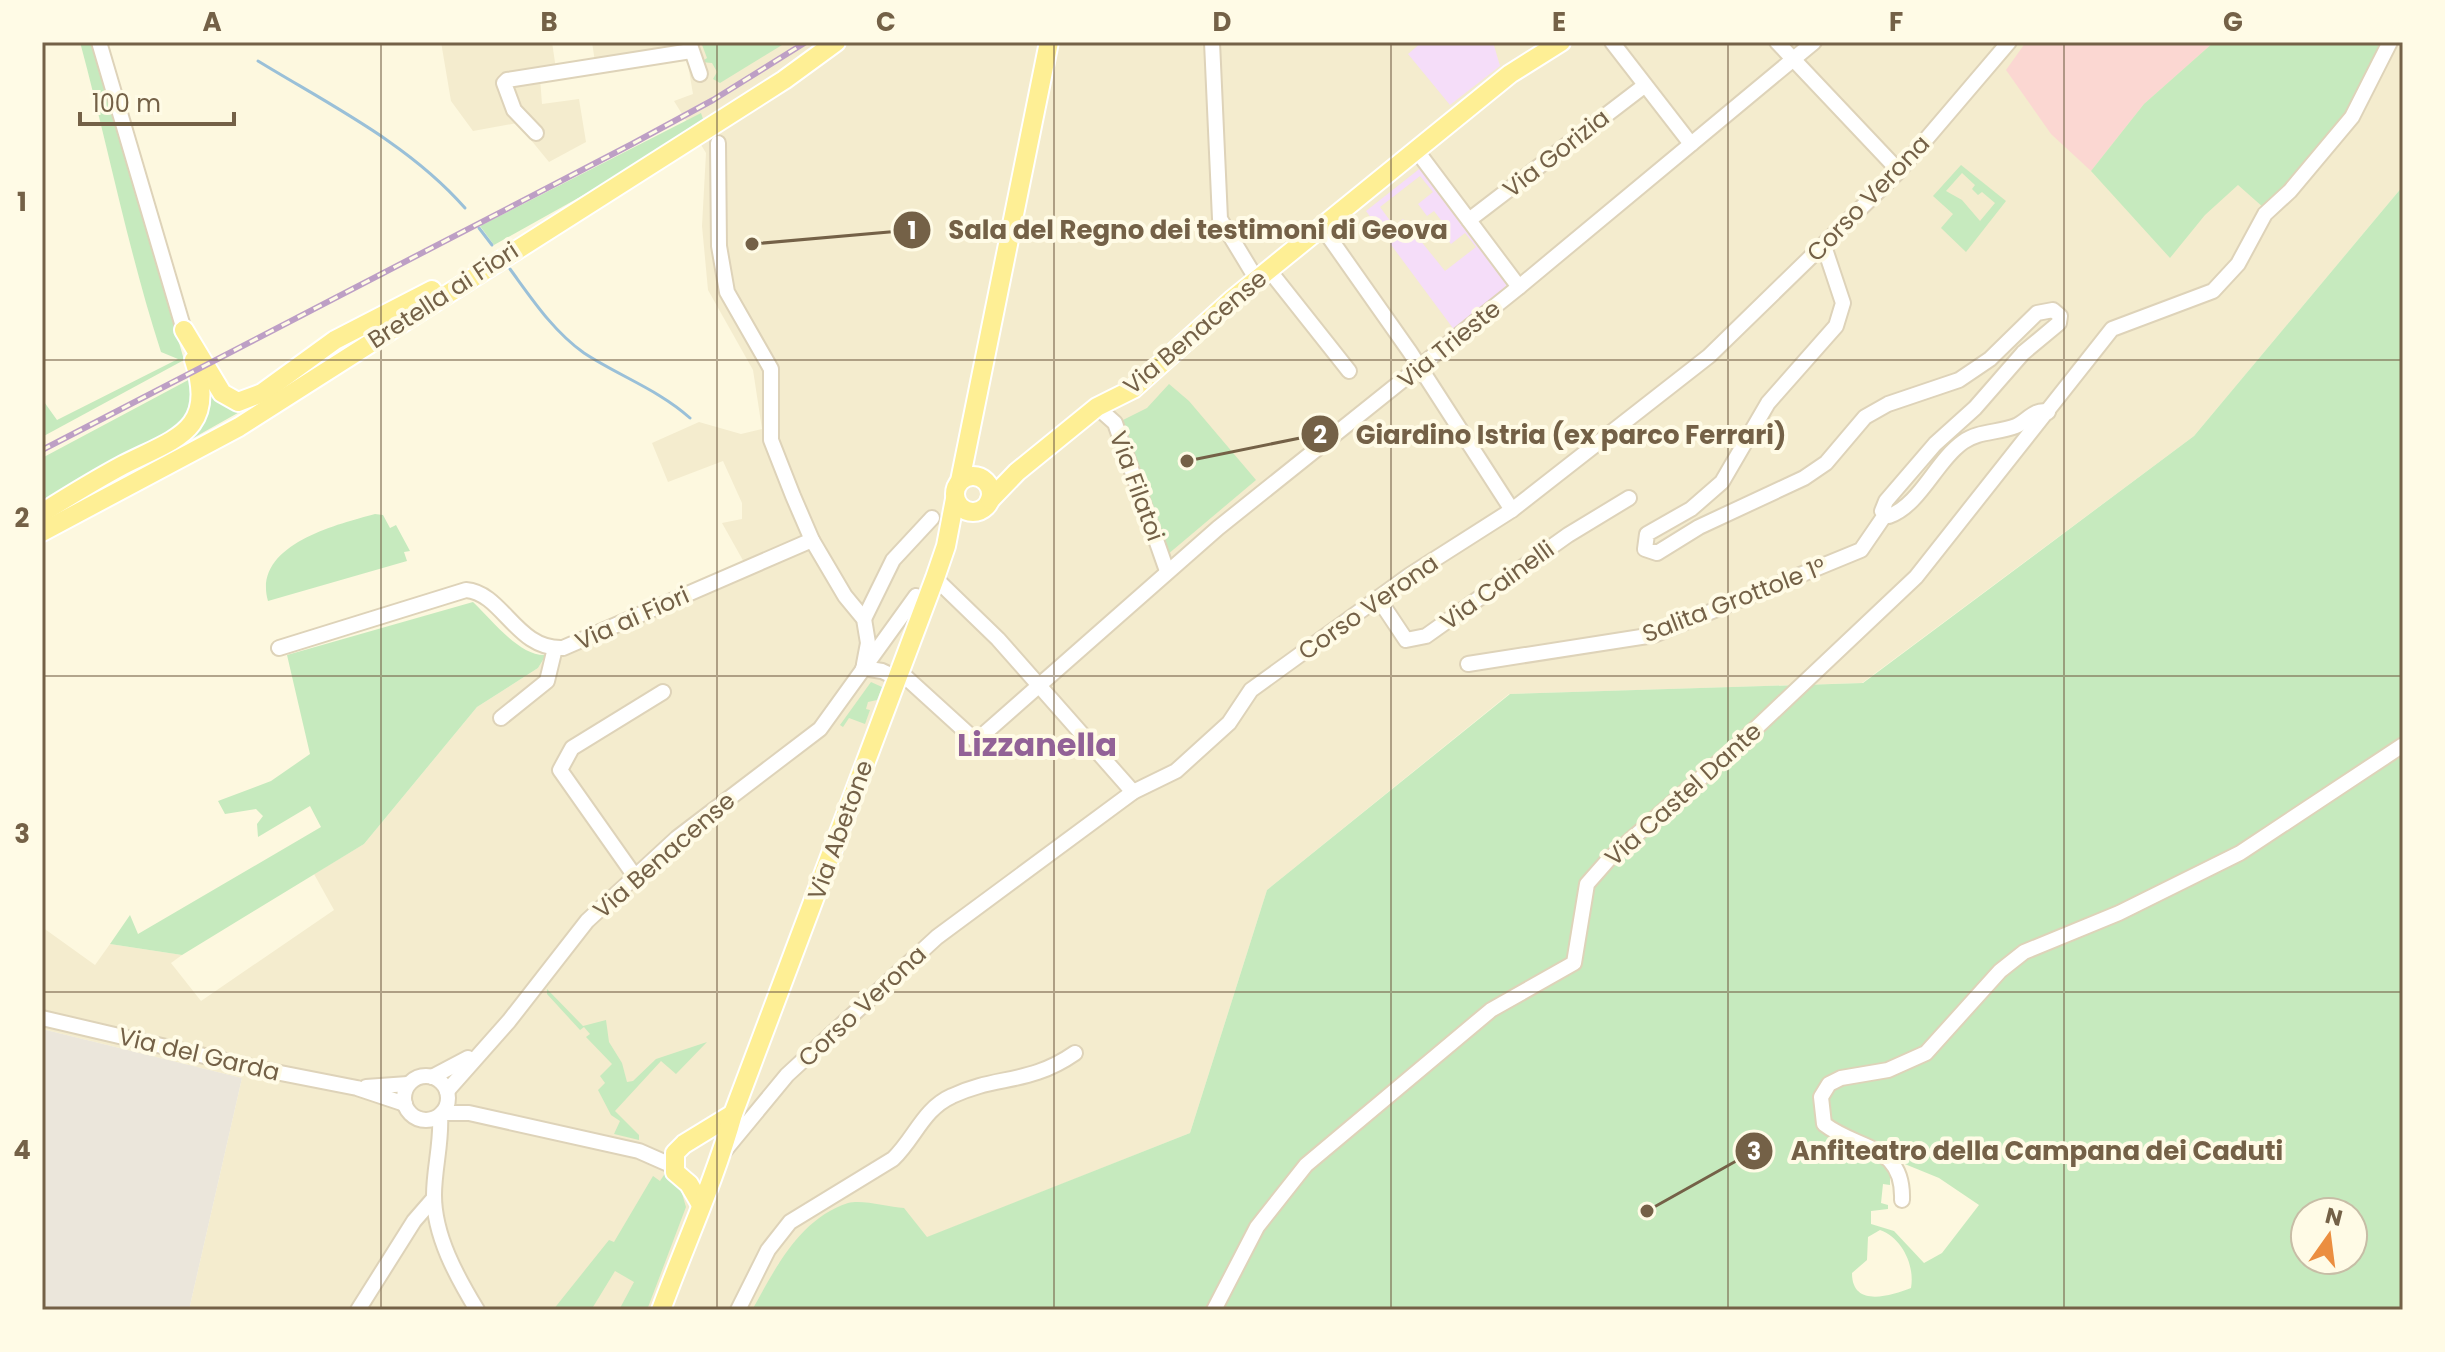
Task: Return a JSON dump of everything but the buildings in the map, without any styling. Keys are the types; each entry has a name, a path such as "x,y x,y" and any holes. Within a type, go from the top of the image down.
{"main road":[{"name":"Bretella ai Fiori","path":"42,532 239,427 506,254 784,80 836,42"},
{"path":"946,546 955,489 960,481 1049,42"},
{"name":"Via Benacense","path":"990,500 1017,472 1097,407 1133,389 1263,275 1510,74 1561,42"},
{"path":"184,330 222,393 232,400 245,401 280,383 335,340 506,254"},
{"path":"42,513 103,476 176,440 191,426 199,411 201,389 184,330"},
{"path":"955,499 965,511 974,512 985,508 990,500 990,490 967,440"},
{"name":"Via Benacense","path":"983,479 1017,472"},
{"path":"960,481 971,476 983,479"},
{"path":"946,546 974,512"},
{"name":"Via Abetone","path":"718,1158 946,546"},
{"path":"700,1203 689,1184 678,1178 673,1166 688,1143 733,1114"},
{"path":"665,1308 700,1203 717,1171 718,1158 712,1147 688,1143"},
{"path":"689,1184 709,1181"}],"street":[{"path":"99,42 184,330"},
{"path":"1212,42 1220,219 1263,275 1349,371"},
{"path":"1612,42 1691,144"},
{"path":"1777,42 1899,171"},
{"name":"Via Trieste","path":"898,674 976,741 1167,571 1519,287 1814,42"},
{"name":"Corso Verona","path":"718,1158 787,1075 937,937 1133,792 1176,771 1229,723 1251,690 1378,598 1512,510 1709,356 1899,171 2009,42"},
{"path":"1824,246 1843,303 1836,326 1768,403 1722,482 1691,509 1647,534 1643,545 1650,552 1657,553 1699,527 1804,478 1826,463 1865,417 1888,404 1959,380 1990,359 2037,313 2058,312 2059,323 2050,334 2023,353 1975,408 1935,444 1886,501 1882,511 1885,515 1904,508 1963,442 1973,436 2014,427 2037,412 2048,412 2112,329 2213,291 2238,264 2265,214 2290,191 2352,117 2390,42"},
{"path":"536,133 514,110 504,83 507,80 690,46 700,74"},
{"name":"Via Gorizia","path":"1469,220 1644,86"},
{"path":"718,143 719,246 727,292 771,369 771,440 812,540 845,596 864,619 868,643 863,668 898,674"},
{"path":"1417,151 1519,287"},
{"path":"1322,227 1512,510"},
{"name":"Via Filatoi","path":"1097,407 1115,423 1167,571"},
{"name":"Via Castel Dante","path":"1214,1310 1257,1227 1306,1165 1491,1010 1574,963 1587,884 1916,577 2048,412"},
{"name":"Via Cainelli","path":"1378,598 1406,640 1426,636 1568,535 1629,498"},
{"name":"Salita Grottole 1°","path":"1468,664 1654,635 1861,550 1885,515"},
{"path":"864,619 893,560 932,518"},
{"name":"Via ai Fiori","path":"279,648 466,590 480,593 535,643 555,648 584,641 812,540"},
{"path":"935,578 1041,686 1133,792"},
{"name":"Via Benacense","path":"476,1054 494,1038 587,921 634,875 820,729 916,596"},
{"path":"501,718 547,681 555,648"},
{"path":"634,875 560,770 572,748 663,692"},
{"path":"1902,1200 1903,1181 1889,1158 1824,1124 1821,1097 1829,1084 1841,1078 1888,1070 1926,1053 2000,971 2024,952 2119,913 2207,871 2245,850 2403,745"},
{"name":"Via del Garda","path":"42,1018 260,1069 357,1088 405,1104"},
{"path":"738,1310 768,1250 790,1222 893,1159 906,1146 923,1117 952,1096 1050,1070 1075,1053"},
{"path":"476,1054 432,1077 419,1077 408,1084 405,1104 415,1117 441,1108 469,1113 639,1151 673,1166"},
{"path":"441,1108 476,1054"},
{"path":"432,1077 441,1108 434,1198 454,1271 477,1310"},
{"name":"Via del Garda","path":"357,1088 408,1084"},
{"path":"639,1151 688,1143"},
{"path":"358,1310 414,1221 434,1198"}],"shaded area":[{"path":"441,42 552,42 557,76 540,78 542,104 579,99 586,142 549,162 517,123 473,131 451,101"},
{"path":"592,42 2403,42 2403,186 2194,436 1862,683 1509,694 1267,890 1190,1133 926,1238 779,1263 752,1310 189,1310 242,1078 42,1029 42,927 95,965 110,944 182,955 171,963 201,1001 334,910 314,874 364,844 477,707 538,668 546,655 571,641 745,564 722,523 742,519 742,503 723,461 668,482 652,443 699,422 741,434 762,429 753,370 708,290 702,226 706,153 674,101 693,94 687,59 596,69"},
{"path":"1422,42 1493,42 1500,66 1450,105 1408,54"},
{"path":"2026,42 2214,42 2144,104 2091,171 2051,134 2006,70"},
{"path":"1423,166 1512,285 1455,331 1366,211","holes":["1420,176 1433,192 1418,204 1427,216 1434,211 1447,228 1442,233 1451,244 1465,233 1476,247 1445,271 1403,219 1394,226 1380,207"]},
{"path":"42,1029 242,1078 189,1310 42,1310"}],"green space":[{"path":"80,42 93,42 184,360 42,437 42,399 57,420 178,359 161,352 149,314"},
{"path":"701,42 787,42 720,83 713,79 717,72 712,63 701,62 707,58"},
{"path":"2214,42 2382,42 2346,114 2264,208 2238,185 2205,215 2170,258 2091,171 2144,104"},
{"path":"701,113 703,119 605,183 494,245 480,226"},
{"path":"1961,165 2006,201 1966,252 1941,228 1953,214 1933,196","holes":["1962,173 1975,185 1972,189 1978,195 1982,192 1995,203 1980,221 1962,200 1946,191"]},
{"path":"2403,186 2403,1310 752,1310 780,1262 802,1233 831,1211 848,1203 904,1208 927,1237 1190,1133 1267,890 1510,694 1863,683 2194,436","holes":["1890,1158 1939,1178 1979,1205 1942,1253 1924,1263 1894,1231 1871,1224 1871,1211 1888,1209 1888,1205 1881,1203 1883,1184 1890,1185","1880,1230 1901,1246 1909,1262 1912,1279 1911,1288 1874,1297 1858,1291 1852,1273 1867,1260 1868,1237"]},
{"path":"192,378 195,392 184,425 42,505 42,458"},
{"path":"208,382 252,405 42,523 42,519 163,453"},
{"path":"1169,384 1189,401 1256,480 1167,555 1121,421 1147,408"},
{"path":"375,514 383,515 390,528 396,525 410,551 404,552 407,561 268,601 266,582 272,566 284,552 319,532"},
{"path":"473,602 516,644 536,654 546,655 538,668 477,707 364,844 182,955 110,944 130,915 138,934 321,827 310,806 258,837 257,824 263,816 256,809 225,814 218,801 271,781 310,754 287,655"},
{"path":"871,682 882,687 877,700 868,702 866,709 870,710 865,724 849,718 843,727 840,725"},
{"path":"547,989 583,1026 606,1020 609,1042 622,1063 627,1082 633,1081 656,1059 707,1042 676,1074 661,1061 615,1111 639,1135 639,1140 614,1134 620,1121 611,1115 598,1090 605,1083 600,1076 612,1064 586,1037 590,1034 584,1027 580,1030 547,994"},
{"path":"666,1172 681,1190 686,1207 647,1310 619,1310 634,1282 615,1271 593,1307 598,1310 553,1310 609,1240 614,1242 653,1176 660,1181"}],"waterway":[{"path":"258,61 394,145 443,185 465,208"},
{"path":"479,228 492,245"},
{"path":"510,269 562,335 584,353 665,399 690,418"}],"railway":[{"path":"42,450 632,144 713,100 806,42"}],"place":[{"name":"Sala del Regno dei testimoni di Geova","path":"752,244"},
{"name":"Giardino Istria (ex parco Ferrari)","path":"1187,461"},
{"name":"Anfiteatro della Campana dei Caduti","path":"1647,1211"}],"district":[{"name":"Lizzanella","path":"1037,744"}]}
